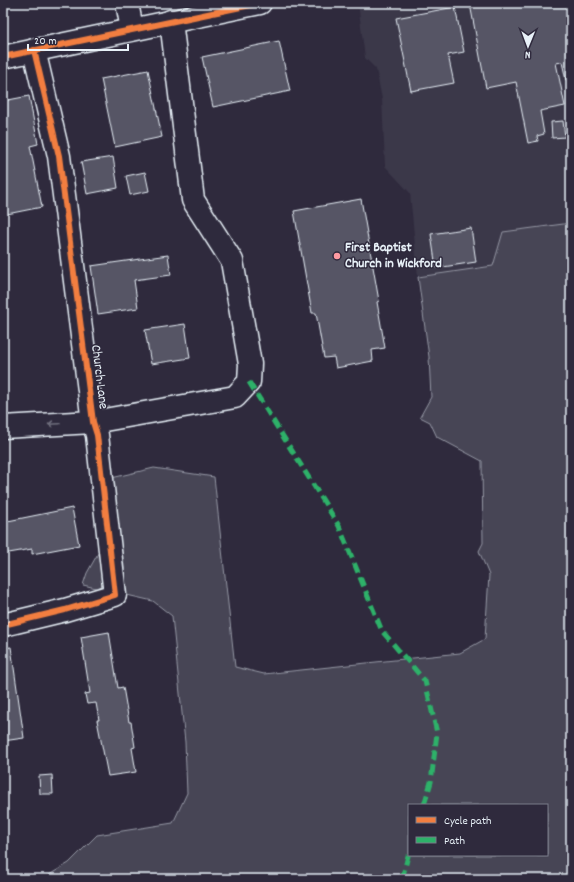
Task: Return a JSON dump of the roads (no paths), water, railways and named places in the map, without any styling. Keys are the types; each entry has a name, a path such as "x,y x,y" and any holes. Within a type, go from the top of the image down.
{"street":[{"path":"127,3 132,29"},
{"path":"3,57 260,3"},
{"path":"3,427 93,422 235,397 249,382 250,364 232,261 194,200 171,21"},
{"name":"Church Lane","path":"3,624 65,610 115,594 97,435 93,422 58,156 34,50"}],"place":[{"name":"First Baptist Church in Wickford","path":"337,256"}]}
